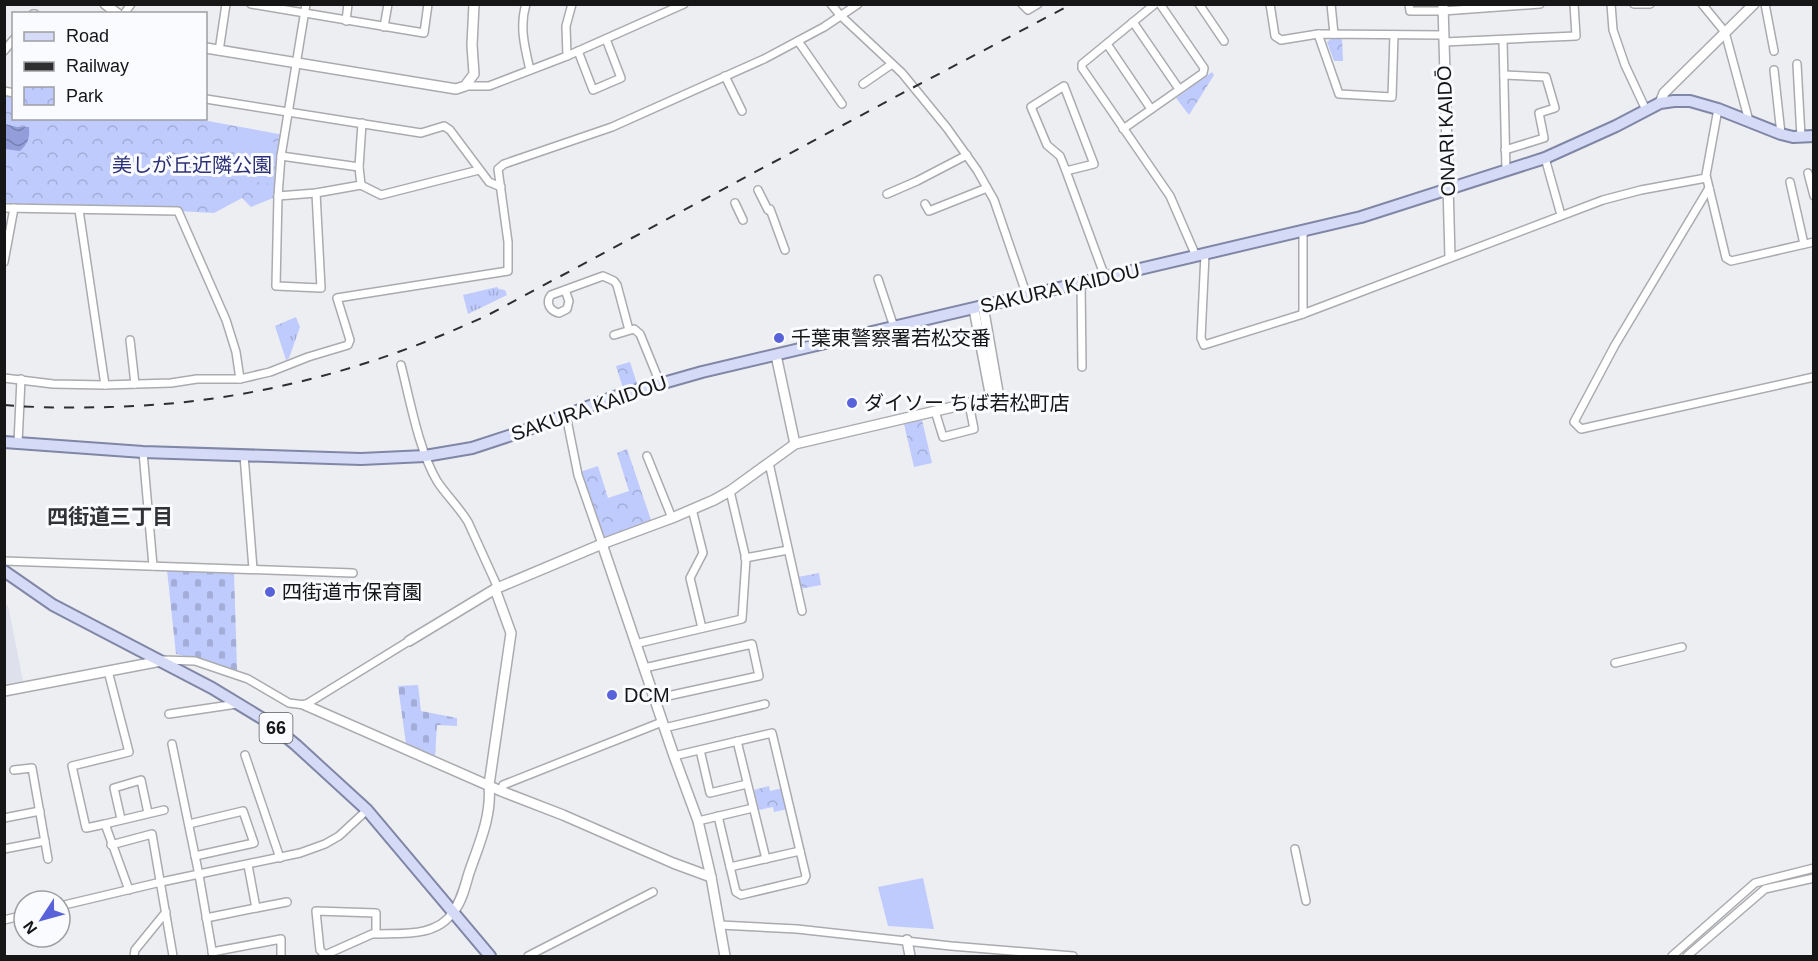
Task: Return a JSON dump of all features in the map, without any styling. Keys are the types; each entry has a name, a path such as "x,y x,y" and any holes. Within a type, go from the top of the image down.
{"main road":[{"name":"SAKURA KAIDOU","path":"4,442 143,452 361,459 425,456 472,448 660,383 1361,217 1545,159 1660,103 1690,101 1718,109 1781,134 1814,136"},
{"name":"66","path":"4,571 53,604 161,661 268,722 367,810 490,957"}],"street":[{"path":"219,51 226,4"},
{"path":"251,4 424,33 428,4"},
{"path":"306,4 281,156 276,286 321,288 316,193"},
{"path":"346,21 348,4"},
{"path":"384,27 388,4"},
{"path":"465,86 474,74 472,45 474,4"},
{"path":"526,4 523,34 530,70"},
{"path":"567,56 566,26 572,4"},
{"path":"207,48 456,89 465,86 489,87 567,56 684,4"},
{"path":"831,4 914,87 967,155 994,200 1027,296"},
{"path":"4,378 53,384 105,385 171,383 197,379 240,379 270,372 348,345 350,340 337,298 508,271 508,242 498,169 504,164 612,127 764,59 824,27 858,4"},
{"path":"1022,4 1028,10 1038,4"},
{"path":"1155,4 1082,64 1082,68 1170,196 1200,255 1201,338 1204,345 1303,314 1450,256 1603,200 1641,189 1706,178"},
{"path":"1123,129 1203,73 1204,68 1160,4"},
{"path":"1199,4 1224,41"},
{"path":"1270,4 1275,36 1281,40 1318,34 1503,40 1576,36 1574,4"},
{"path":"1332,4 1334,34"},
{"path":"1409,4 1410,11 1540,4"},
{"path":"1611,4 1613,30 1625,65 1646,110"},
{"path":"1634,4 1650,4"},
{"path":"1702,4 1725,32 1749,121"},
{"path":"1660,103 1664,93 1754,4"},
{"path":"1765,4 1774,51"},
{"name":"ONARI KAIDŌ","path":"1443,8 1450,256"},
{"path":"1133,22 1179,90"},
{"path":"1318,34 1339,94 1392,97 1394,35"},
{"path":"578,51 593,90 621,78 606,39"},
{"path":"798,40 842,104"},
{"path":"1503,40 1506,171"},
{"path":"1107,44 1151,109"},
{"path":"863,84 892,64"},
{"path":"1797,64 1801,136"},
{"path":"1774,70 1781,134"},
{"path":"1504,75 1546,77 1555,108 1539,113 1544,138 1505,150"},
{"path":"724,76 742,111"},
{"path":"1066,171 1094,164 1064,86 1031,107 1047,145 1060,156 1105,278"},
{"path":"207,99 421,133 444,126 450,130 489,182 501,187"},
{"path":"1718,109 1706,178 1726,258 1731,261 1814,242"},
{"path":"361,185 358,167 362,123"},
{"path":"887,194 917,182 967,155"},
{"path":"281,156 358,167"},
{"path":"1545,159 1561,215"},
{"path":"278,196 316,193 361,185 381,195 479,170"},
{"path":"1808,173 1814,196"},
{"path":"1790,182 1804,244"},
{"path":"925,204 929,211 987,188"},
{"path":"1709,188 1615,345 1574,422 1581,429 1814,377"},
{"path":"758,190 769,210 785,250"},
{"path":"735,203 743,220"},
{"path":"4,208 178,211 226,320 236,352 240,379"},
{"path":"4,261 14,208"},
{"path":"78,210 105,385"},
{"path":"1303,231 1303,314"},
{"path":"565,290 603,276 614,281 618,285 629,330"},
{"path":"878,279 894,327"},
{"path":"1081,283 1082,367"},
{"path":"305,705 496,588 714,500 795,444 991,398 998,392 979,308"},
{"path":"614,335 634,329 640,334 660,383"},
{"path":"130,340 135,384"},
{"path":"776,355 795,444"},
{"path":"376,934 376,913 316,911 320,950 325,955 372,934 376,934 409,933 438,927 449,918 463,893 485,827 511,633 496,588 468,522 438,482 425,456 401,365"},
{"path":"18,443 21,379"},
{"path":"935,411 943,437 974,429 969,404"},
{"path":"566,415 578,475 698,821 711,877 725,957"},
{"path":"143,452 153,566"},
{"path":"244,455 253,569"},
{"path":"647,456 672,518"},
{"path":"769,463 802,611"},
{"path":"635,644 742,619 745,558 730,491"},
{"path":"692,509 703,553 690,578 702,628"},
{"path":"745,558 788,550"},
{"path":"4,561 353,573"},
{"path":"644,668 752,644 759,676 654,699"},
{"path":"1616,663 1682,647"},
{"path":"4,691 161,661 195,660 248,680 289,702 305,705 501,791 711,877"},
{"path":"108,671 129,752 72,766 86,828 164,810"},
{"path":"169,714 239,704"},
{"path":"501,791 503,785 663,724 765,704"},
{"path":"674,756 772,733 806,876 804,880 741,895 736,892 718,816"},
{"path":"737,741 766,859"},
{"path":"172,744 199,875 212,954 281,939 281,957"},
{"path":"699,750 710,793 747,784"},
{"path":"244,755 280,858"},
{"path":"14,770 32,768 48,859"},
{"path":"121,819 114,788 141,780 148,813"},
{"path":"698,821 753,807"},
{"path":"4,818 40,810"},
{"path":"72,903 300,853 339,836 367,810"},
{"path":"189,824 243,811 254,843 195,856"},
{"path":"105,824 129,890"},
{"path":"111,845 152,834 173,957"},
{"path":"4,849 45,841"},
{"path":"1295,849 1306,901"},
{"path":"730,867 800,851"},
{"path":"248,865 256,908"},
{"path":"1672,957 1755,883 1814,868"},
{"path":"1687,957 1765,889 1814,878"},
{"path":"528,957 653,892"},
{"path":"206,918 287,902"},
{"path":"134,957 135,950 166,912"},
{"path":"720,925 797,929 1073,957"},
{"path":"907,940 910,957"}],"shaded area":[{"path":"4,605 8,605 23,681 5,684"}],"green space":[{"path":"1331,39 1342,39 1343,61 1334,61 1327,42"},
{"path":"1212,72 1214,75 1189,115 1176,98"},
{"name":"美しが丘近隣公園","path":"4,91 12,93 12,120 202,120 284,135 278,196 251,207 242,198 214,213 5,208"},
{"path":"236,134 274,142 267,184 232,177"},
{"path":"497,287 505,290 507,295 468,314 463,295"},
{"path":"296,317 300,327 289,358 286,360 275,326"},
{"path":"630,362 638,387 624,391 616,366"},
{"path":"922,420 932,463 914,467 904,424"},
{"path":"627,449 651,520 602,539 580,472 598,466 608,498 629,491 617,453"},
{"path":"167,570 234,572 237,670 176,654"},
{"path":"819,573 821,585 800,589 798,577"},
{"path":"418,685 421,711 457,718 457,726 437,725 435,756 406,744 398,686"},
{"path":"769,786 770,791 783,788 788,809 774,812 773,807 759,810 754,790"},
{"path":"923,878 934,929 888,926 878,887"}],"water":[{"path":"5,124 29,127 28,140 20,151 5,149"}],"railway":[{"path":"4,405 57,408 109,407 208,399 303,381 397,353 488,315 1072,4"}],"place":[{"name":"千葉東警察署若松交番","path":"779,338"},
{"name":"ダイソー ちば若松町店","path":"852,403"},
{"name":"四街道市保育園","path":"270,592"},
{"name":"DCM","path":"612,695"}],"district":[{"name":"四街道三丁目","path":"110,516"}]}
